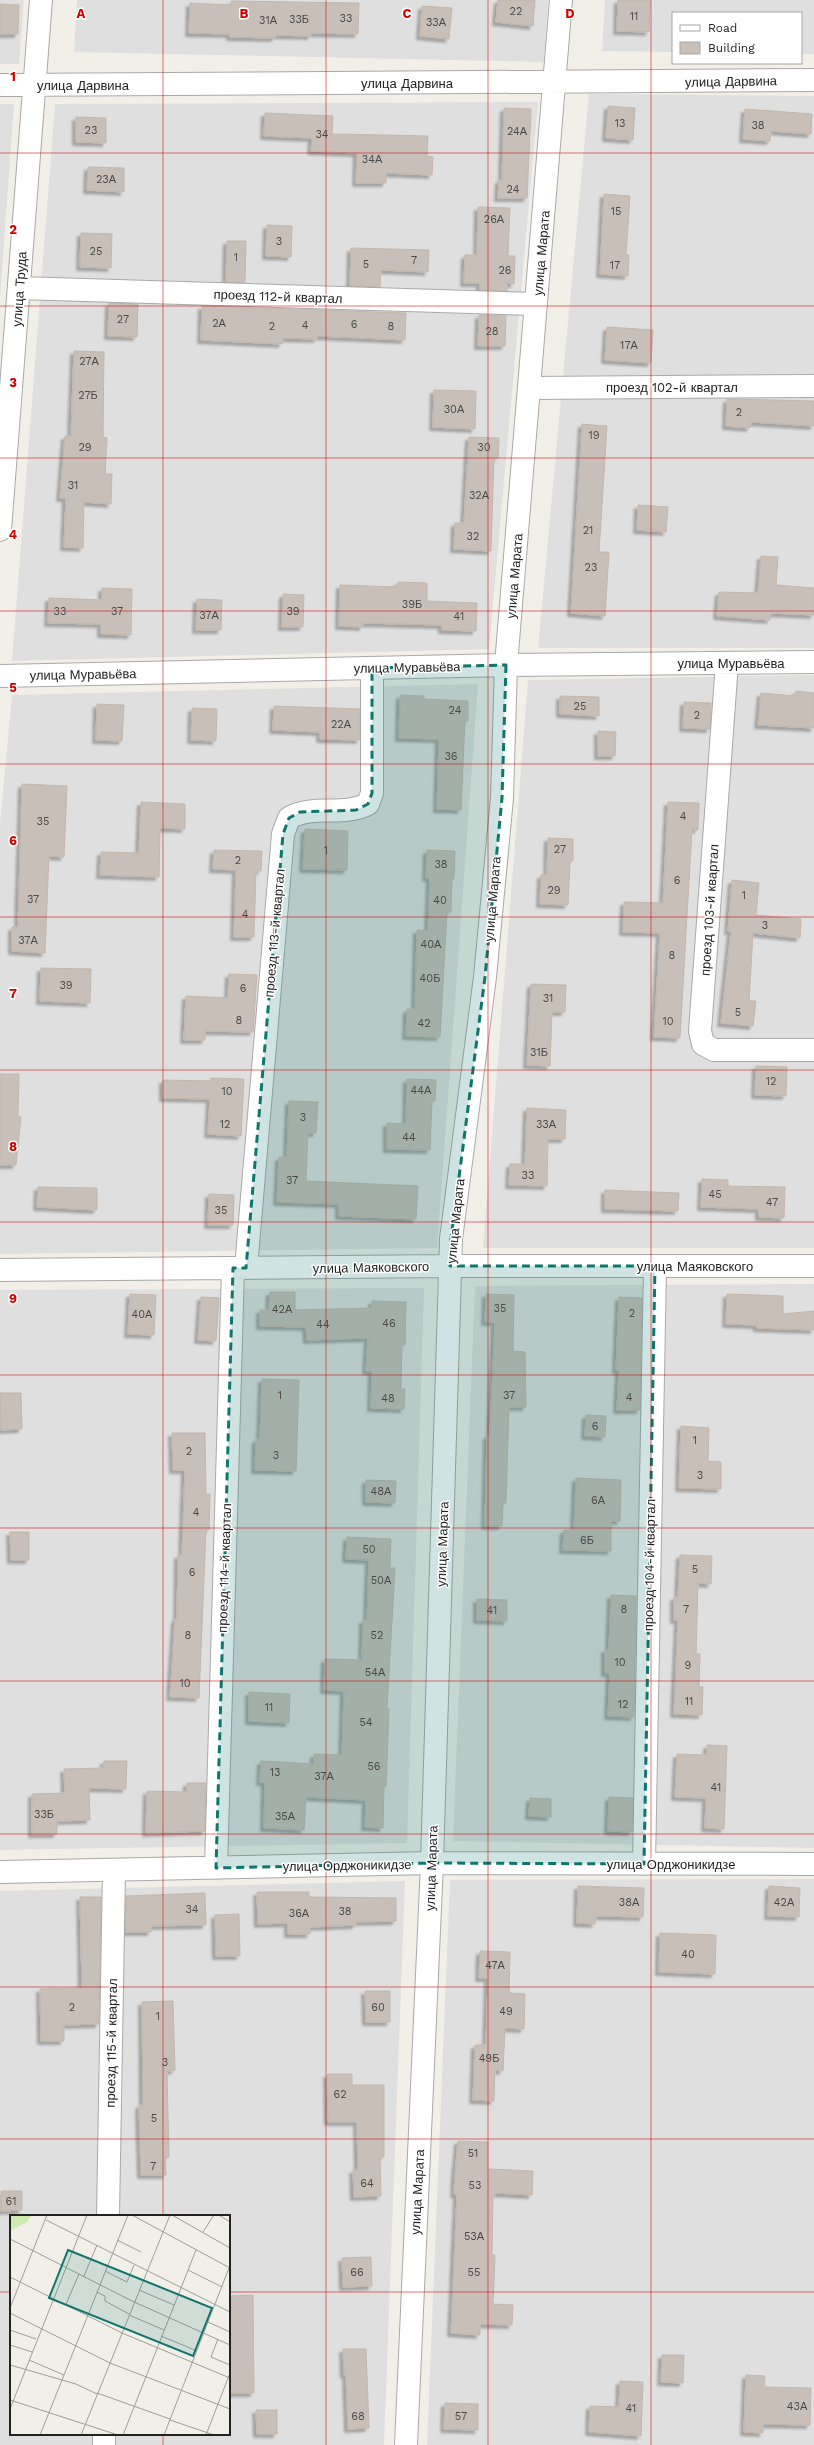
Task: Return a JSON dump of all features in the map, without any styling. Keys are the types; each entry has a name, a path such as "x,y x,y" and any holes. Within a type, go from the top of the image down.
{"street":[{"name":"улица Труда","path":"0,530 41,0"},
{"name":"улица Марата","path":"406,2445 432,1863 451,1239 485,977 502,798 506,665 561,0"},
{"name":"улица Дарвина","path":"0,85 34,86 814,80"},
{"name":"проезд 112-й квартал","path":"19,288 536,304"},
{"name":"проезд 102-й квартал","path":"529,388 814,386"},
{"name":"улица Муравьёва","path":"0,676 506,665 814,662"},
{"name":"проезд 103-й квартал","path":"726,663 700,1031 703,1044 714,1050 814,1050"},
{"name":"проезд 113-й квартал","path":"239,1268 283,834 289,818 300,812 356,810 368,804 372,793 372,668"},
{"name":"улица Маяковского","path":"0,1270 450,1266 814,1266"},
{"name":"проезд 104-й квартал","path":"644,1864 655,1266"},
{"name":"проезд 114-й квартал","path":"216,1868 239,1268"},
{"name":"улица Орджоникидзе","path":"0,1872 432,1863 814,1864"},
{"name":"проезд 115-й квартал","path":"108,2215 114,1870"}],"highlighted area":[{"path":"506,665 502,798 485,977 451,1239 450,1266 655,1266 644,1864 432,1863 216,1868 233,1268 246,1268 283,834 289,818 300,812 356,810 368,804 372,793 372,668"}],"shaded area":[{"path":"0,0 24,0 19,64 0,64"},
{"path":"77,0 548,0 544,62 74,52"},
{"path":"605,0 814,0 814,54 802,54 802,12 672,12 672,52 602,51"},
{"path":"589,94 814,96 814,648 538,648"},
{"path":"538,102 489,649 12,661 55,104"},
{"path":"0,104 14,104 0,297"},
{"path":"814,675 814,1248 483,1248 528,680"},
{"path":"478,684 437,1248 0,1254 0,824 12,695"},
{"path":"814,1284 814,1848 453,1841 475,1286"},
{"path":"424,1288 407,1843 0,1850 0,1290"},
{"path":"814,1879 814,2445 427,2445 450,1880"},
{"path":"405,1881 384,2445 0,2445 0,1891"}],"building":[{"path":"498,0 535,0 533,26 496,22"},
{"path":"618,0 650,0 649,32 617,31"},
{"path":"231,1 359,3 358,34 311,33 311,36 275,35 275,38 230,37 230,34 189,33 190,3 231,5"},
{"path":"0,4 19,5 18,34 0,34"},
{"path":"422,6 452,8 449,39 420,36"},
{"path":"608,106 635,108 633,140 606,138"},
{"path":"504,108 531,109 527,198 498,198 499,180 502,180"},
{"path":"745,109 812,114 811,134 771,131 770,141 743,139"},
{"path":"265,113 333,116 332,134 428,136 427,156 433,157 432,175 386,173 386,183 356,183 357,153 311,151 312,138 264,136"},
{"path":"76,117 106,118 106,143 76,142"},
{"path":"88,167 124,168 124,192 87,190"},
{"path":"604,194 630,196 626,255 629,255 628,276 600,274"},
{"path":"478,207 510,208 508,256 515,256 514,284 507,283 507,291 480,290 480,283 464,283 465,255 477,255"},
{"path":"267,225 292,226 291,257 266,256"},
{"path":"81,233 112,234 111,268 80,267"},
{"path":"227,241 246,241 245,282 226,282"},
{"path":"351,248 429,250 428,272 381,270 380,287 350,286"},
{"path":"109,303 138,304 137,337 108,336"},
{"path":"202,306 406,313 405,340 317,336 317,339 283,338 282,344 201,340"},
{"path":"479,315 506,316 505,346 478,346"},
{"path":"607,327 653,330 651,363 605,360"},
{"path":"74,351 104,352 103,437 107,438 105,474 112,474 111,504 84,502 83,548 64,547 66,498 60,498 65,436 71,436"},
{"path":"434,390 476,391 475,429 433,427"},
{"path":"727,399 814,401 814,426 751,422 750,428 726,426"},
{"path":"582,424 607,426 599,552 609,552 605,616 571,613"},
{"path":"469,437 499,438 498,458 494,458 491,551 454,549 455,523 464,523"},
{"path":"638,505 668,507 666,532 637,530"},
{"path":"761,556 778,557 776,585 814,588 814,615 771,613 770,620 717,616 719,592 758,593"},
{"path":"398,582 427,583 427,601 477,603 476,631 442,630 442,625 363,623 363,627 339,626 340,585 398,587"},
{"path":"102,588 132,589 131,635 101,634 101,624 48,623 49,598 102,600"},
{"path":"283,594 304,595 303,627 282,627"},
{"path":"197,599 222,600 221,630 196,630"},
{"path":"796,691 814,693 814,728 758,725 761,693 795,696"},
{"path":"400,695 424,696 424,699 468,701 468,721 465,721 461,810 437,809 439,739 399,738"},
{"path":"560,696 599,697 599,716 560,714"},
{"path":"684,702 711,703 710,729 683,728"},
{"path":"97,704 124,705 122,741 96,740"},
{"path":"274,706 360,709 360,740 320,739 320,732 273,730"},
{"path":"192,708 217,709 216,741 191,740"},
{"path":"598,731 616,732 615,756 598,756"},
{"path":"22,784 67,786 64,857 49,856 45,953 12,951 12,927 18,927"},
{"path":"141,802 185,804 185,829 160,828 159,877 100,875 101,852 139,853"},
{"path":"668,802 699,803 698,830 692,829 680,1038 654,1037 660,933 623,932 624,902 663,903"},
{"path":"305,829 348,831 347,870 303,869"},
{"path":"548,838 573,839 573,861 570,861 568,905 540,904 541,875 547,875"},
{"path":"214,850 262,851 261,871 256,871 254,937 234,937 236,870 213,869"},
{"path":"427,850 455,851 451,912 447,912 440,1037 406,1036 407,1009 415,1009 417,930 428,931 430,878 426,878"},
{"path":"732,880 759,883 756,915 801,919 800,938 753,933 749,1001 756,1001 753,1026 721,1023 731,931 728,931"},
{"path":"41,968 91,969 90,1003 40,1001"},
{"path":"229,974 257,975 253,1032 205,1031 205,1040 184,1040 186,996 228,998"},
{"path":"531,984 566,985 565,1012 552,1012 550,1066 527,1065"},
{"path":"756,1066 787,1067 786,1096 755,1095"},
{"path":"0,1074 19,1074 18,1117 21,1117 16,1165 0,1165"},
{"path":"211,1078 244,1079 241,1136 208,1134 210,1099 163,1098 163,1080 211,1081"},
{"path":"407,1079 436,1080 435,1101 432,1101 430,1150 387,1149 387,1123 406,1124"},
{"path":"289,1101 318,1102 316,1133 308,1133 306,1181 418,1186 416,1219 339,1216 339,1204 277,1202 279,1157 287,1157"},
{"path":"527,1108 566,1110 565,1139 548,1139 547,1186 509,1185 510,1164 525,1164"},
{"path":"702,1179 728,1180 728,1186 785,1187 784,1218 759,1217 759,1209 701,1207"},
{"path":"38,1187 97,1188 97,1210 37,1207"},
{"path":"605,1190 679,1193 678,1211 605,1209"},
{"path":"209,1194 234,1195 233,1225 208,1225"},
{"path":"270,1292 295,1292 295,1310 372,1308 372,1301 406,1302 405,1345 402,1345 401,1389 405,1389 404,1409 371,1408 372,1371 366,1371 368,1338 307,1340 306,1327 260,1326 260,1310 269,1310"},
{"path":"130,1294 156,1295 154,1335 128,1334"},
{"path":"486,1294 514,1295 513,1351 525,1352 526,1407 509,1407 506,1503 503,1503 502,1526 485,1526 487,1435 490,1435 495,1322 485,1322"},
{"path":"727,1294 783,1296 783,1314 814,1311 814,1330 757,1328 757,1325 726,1324"},
{"path":"201,1297 219,1298 216,1341 198,1340"},
{"path":"619,1297 642,1298 640,1410 617,1410 619,1370 616,1370"},
{"path":"262,1379 299,1380 296,1471 255,1470 256,1439 260,1439"},
{"path":"0,1393 21,1393 22,1429 1,1430"},
{"path":"586,1415 606,1416 605,1437 585,1436"},
{"path":"681,1426 709,1428 708,1461 721,1462 721,1489 679,1488"},
{"path":"172,1433 205,1433 206,1494 210,1494 209,1530 206,1530 199,1698 170,1697 175,1619 177,1619 178,1555 182,1555 185,1470 173,1470"},
{"path":"576,1478 621,1480 620,1521 611,1521 611,1551 563,1550 564,1530 574,1530"},
{"path":"366,1480 396,1481 395,1503 366,1502"},
{"path":"10,1532 29,1532 29,1560 11,1560"},
{"path":"347,1537 391,1539 390,1568 395,1568 387,1708 389,1709 383,1828 365,1827 366,1800 306,1797 304,1830 264,1828 265,1782 260,1782 261,1761 314,1764 314,1754 342,1755 344,1691 324,1690 325,1659 362,1660 363,1620 367,1620 369,1560 346,1559"},
{"path":"680,1555 712,1556 711,1584 698,1583 696,1654 700,1654 699,1687 703,1687 702,1715 674,1714 678,1620 674,1620 674,1597 678,1597"},
{"path":"611,1595 636,1596 634,1717 608,1716 610,1673 605,1673 605,1649 609,1650"},
{"path":"477,1599 507,1600 507,1621 477,1620"},
{"path":"249,1692 290,1694 289,1723 249,1721"},
{"path":"707,1745 727,1746 724,1829 705,1828 706,1798 675,1797 677,1754 707,1755"},
{"path":"104,1761 127,1761 126,1789 89,1788 90,1820 57,1821 57,1834 32,1834 32,1794 65,1793 64,1769 103,1768"},
{"path":"187,1783 206,1783 205,1831 146,1833 147,1791 187,1792"},
{"path":"609,1797 633,1798 632,1832 608,1831"},
{"path":"530,1798 551,1799 551,1817 529,1816"},
{"path":"578,1886 644,1888 643,1917 596,1916 595,1924 577,1923"},
{"path":"769,1886 800,1888 799,1917 768,1916"},
{"path":"257,1892 309,1892 309,1897 396,1898 396,1921 356,1922 356,1925 310,1927 310,1934 288,1934 288,1923 258,1924"},
{"path":"205,1893 206,1925 151,1926 151,1932 125,1932 126,1896"},
{"path":"80,1897 101,1897 99,2024 64,2025 64,2041 41,2041 40,1989 82,1988"},
{"path":"239,1914 240,1956 216,1956 215,1915"},
{"path":"660,1933 716,1935 715,1974 659,1972"},
{"path":"480,1951 510,1952 509,1993 525,1994 524,2029 505,2028 503,2071 495,2070 494,2101 473,2100 475,2045 486,2045 488,1978 479,1978"},
{"path":"365,1991 390,1991 390,2022 366,2022"},
{"path":"173,2001 175,2070 167,2071 169,2157 165,2158 166,2175 141,2175 139,2105 143,2105 142,2002"},
{"path":"327,2074 352,2074 352,2085 384,2085 384,2157 380,2157 381,2196 354,2197 353,2170 358,2170 357,2122 328,2122"},
{"path":"458,2141 488,2142 488,2169 533,2171 532,2195 495,2193 495,2196 493,2196 492,2255 495,2255 493,2304 513,2305 512,2325 480,2324 480,2335 451,2333 457,2195 454,2194"},
{"path":"1,2191 22,2191 22,2210 1,2211"},
{"path":"371,2257 372,2286 343,2287 342,2258"},
{"path":"253,2295 254,2393 230,2393 230,2296"},
{"path":"343,2349 366,2349 369,2428 348,2429 346,2374 344,2375"},
{"path":"662,2355 684,2355 683,2383 661,2382"},
{"path":"746,2375 765,2376 764,2387 811,2388 810,2425 763,2424 763,2433 744,2432"},
{"path":"620,2381 643,2382 641,2436 589,2432 590,2406 619,2407"},
{"path":"445,2403 478,2404 478,2430 444,2429"},
{"path":"256,2410 277,2410 277,2434 257,2434"}]}
